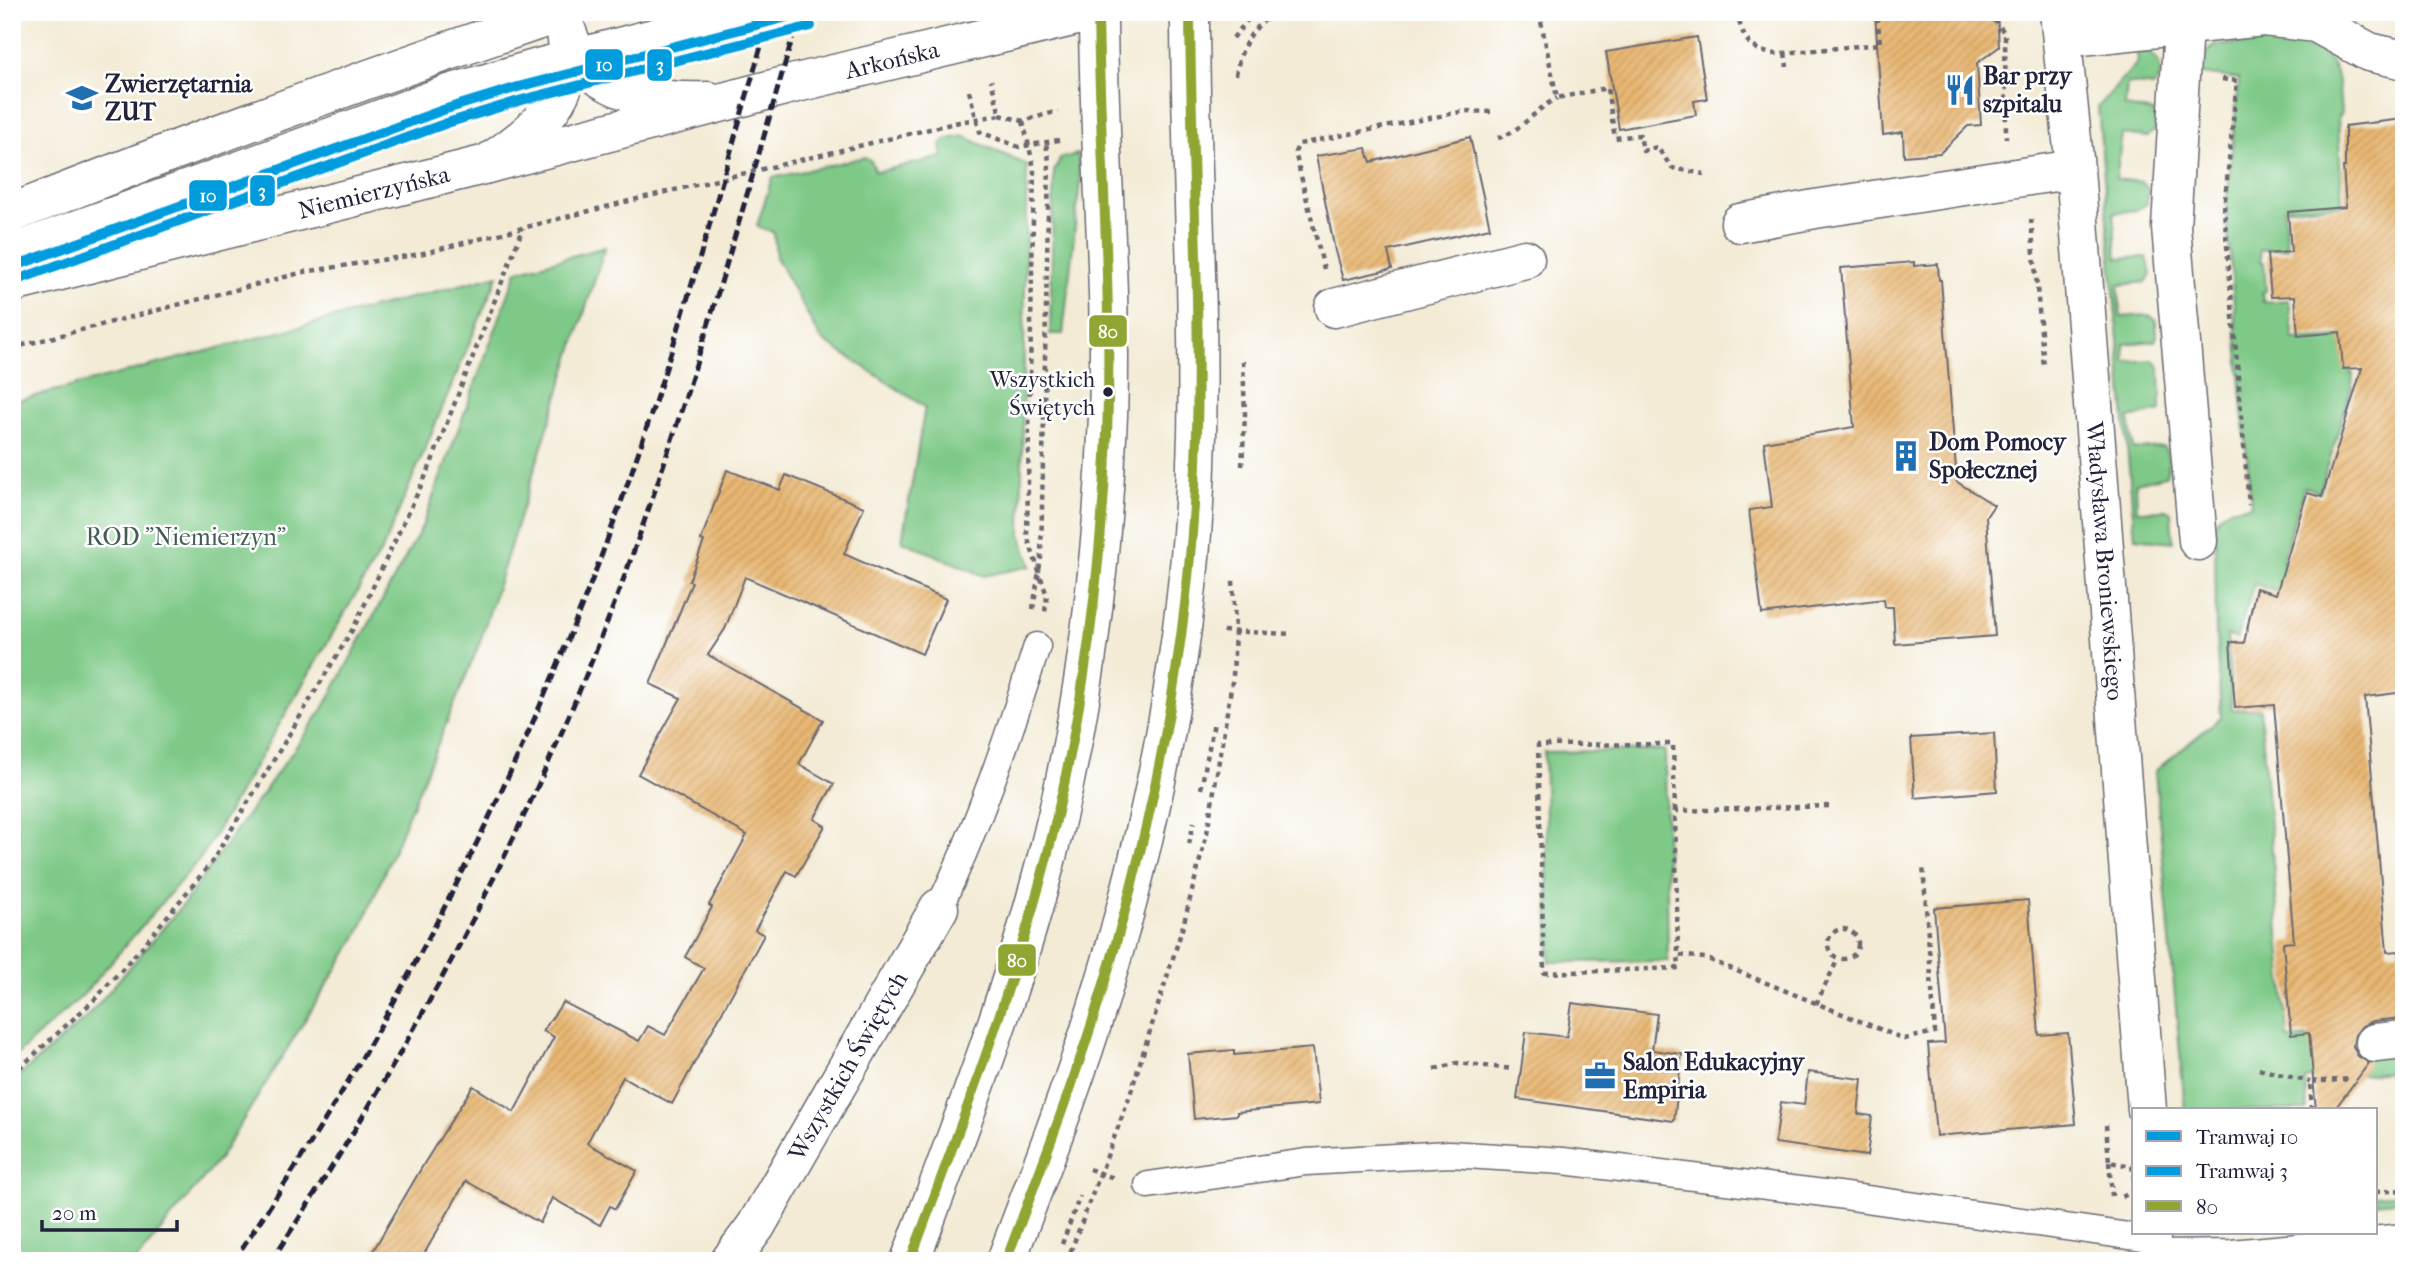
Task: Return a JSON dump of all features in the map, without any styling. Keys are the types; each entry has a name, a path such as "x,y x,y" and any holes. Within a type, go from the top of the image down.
{"street":[{"path":"911,1261 985,1059 1021,949 1044,870 1066,773 1083,678 1096,580 1108,414 1107,301 1095,12"},
{"name":"Arkońska","path":"733,99 1095,12"},
{"path":"1006,1261 1060,1118 1100,997 1135,876 1171,705 1185,598 1198,436 1190,12"},
{"path":"2061,25 2183,26 2263,17 2320,18 2369,52 2404,60"},
{"name":"Władysława Broniewskiego","path":"2061,25 2075,169 2147,1108"},
{"path":"2183,26 2171,226 2198,541"},
{"path":"570,43 595,75 638,95 664,101 733,99"},
{"path":"487,164 537,126 552,106 570,43"},
{"path":"12,213 444,52 570,43"},
{"name":"Niemierzyńska","path":"12,283 487,164 733,99"},
{"path":"1740,223 2075,169"},
{"path":"1334,308 1525,259"},
{"name":"Wszystkich Świętych","path":"730,1261 749,1243 939,908"},
{"path":"2158,1248 2232,1259 2404,1243"}],"lane":[{"path":"12,247 408,101 496,73 570,43 730,12"},
{"path":"12,267 414,120 518,87 570,43 807,12"},
{"path":"939,908 958,870 991,785 1037,646"},
{"path":"1148,1185 1307,1162 1449,1154 1563,1161 1824,1193 2158,1248"}],"path":[{"path":"1539,12 1557,97"},
{"path":"1736,12 1748,41 1756,51 1773,54 1880,44 1877,12"},
{"path":"1987,12 2005,33 2006,138 2002,182"},
{"path":"1785,53 1787,67"},
{"path":"2180,73 2237,81 2224,210 2249,505"},
{"path":"992,86 1000,116"},
{"path":"1498,138 1511,134 1542,105 1557,97 1607,88 1615,138 1640,135 1643,151 1657,147 1672,168 1704,174"},
{"path":"969,91 980,132 1019,147 1060,140"},
{"path":"12,348 304,272 420,254 647,196 976,119 1000,116 1023,121 1058,111"},
{"path":"1334,308 1295,152 1299,144 1465,111 1491,112"},
{"path":"1023,121 1034,168 1027,535 1039,572 1047,596 1037,646 1030,639 1039,572 1041,558 1049,161 1046,143"},
{"path":"12,1075 93,1000 142,947 211,863 292,730 354,627 429,469 523,228"},
{"path":"1235,631 1292,634"},
{"path":"1673,744 1675,811 1679,968 1544,972 1538,745 1673,744"},
{"path":"2401,829 2404,798"},
{"path":"1675,811 1829,806"},
{"path":"1678,955 1705,958 1904,1039 1935,1032 1923,865"},
{"path":"1837,930 1851,931 1858,943 1857,951 1846,960 1838,958 1832,955 1828,948 1831,934 1837,930"},
{"path":"1816,1004 1838,958"},
{"path":"2259,1069 2310,1082 2381,1053"},
{"path":"1435,1069 1457,1063 1514,1069"},
{"path":"2310,1082 2312,1108"},
{"path":"2109,1162 2112,1202"},
{"path":"1089,1168 1113,1178"},
{"path":"2378,1192 2404,1190"}],"green space":[{"path":"2296,40 2321,52 2329,60 2334,68 2339,89 2342,205 2284,208 2287,248 2260,250 2261,262 2264,262 2266,291 2262,292 2263,302 2289,300 2294,340 2351,336 2352,386 2320,492 2304,487 2282,561 2299,567 2290,596 2254,584 2237,638 2227,636 2232,710 2260,708 2288,1039 2361,1033 2361,1029 2373,1028 2404,1049 2404,1071 2305,1079 2307,1108 2185,1108 2155,771 2221,717 2216,634 2215,524 2225,511 2251,505 2226,209 2239,79 2203,74 2204,57 2217,45"},
{"path":"2146,51 2158,62 2159,79 2154,86 2127,83 2125,107 2154,112 2157,117 2155,130 2147,137 2122,134 2116,179 2142,182 2148,189 2147,204 2136,210 2113,213 2117,258 2147,257 2151,274 2146,282 2118,285 2121,317 2149,315 2156,320 2155,341 2124,344 2125,362 2153,360 2160,367 2161,411 2129,418 2133,449 2164,447 2168,462 2166,476 2136,483 2137,511 2166,510 2171,513 2173,542 2135,538 2098,107 2138,62 2137,52"},
{"path":"963,136 1027,165 1021,535 1031,566 984,576 902,541 925,407 821,339 776,257 774,233 757,226 772,178 865,157 871,161 876,172 943,157 941,145 945,140"},
{"path":"1078,154 1080,182 1063,334 1050,334 1054,171 1061,158"},
{"path":"605,247 479,645 360,931 219,1159 136,1261 12,1261 12,1082 87,1017 182,906 323,709 422,527 517,271"},
{"name":"ROD \"Niemierzyn\"","path":"498,275 384,546 202,856 82,996 12,1059 12,402"},
{"path":"1665,750 1668,961 1550,962 1544,752"},
{"path":"2404,1193 2404,1200 2378,1203 2378,1195"}],"building":[{"path":"1875,12 1997,12 1999,47 1977,63 1981,125 1968,126 1940,153 1904,156 1903,132 1883,135"},
{"path":"1697,37 1707,99 1694,101 1696,115 1619,129 1606,52"},
{"path":"2404,119 2404,692 2365,697 2387,952 2399,951 2404,1016 2373,1021 2362,1026 2355,1035 2353,1046 2358,1056 2369,1063 2335,1108 2316,1108 2309,1033 2291,1035 2283,943 2294,942 2274,705 2235,708 2230,642 2244,643 2256,588 2276,594 2307,493 2322,497 2362,368 2343,369 2340,332 2298,336 2295,296 2271,297 2267,254 2291,252 2288,212 2346,207 2343,167 2345,126"},
{"path":"1470,137 1490,228 1388,251 1392,269 1343,280 1316,156 1366,148 1371,162"},
{"name":"Dom Pomocy Społecznej","path":"1914,262 1914,266 1938,264 1957,482 1994,505 1986,517 1995,636 1895,644 1893,607 1885,607 1884,599 1762,614 1749,510 1772,507 1764,442 1854,427 1841,268"},
{"path":"727,470 780,490 786,475 864,507 844,554 946,599 922,654 745,577 725,629 708,655 823,720 799,764 834,784 814,819 825,826 796,876 787,871 755,930 764,935 672,1104 623,1077 587,1143 637,1171 615,1209 610,1206 600,1225 552,1198 540,1223 466,1181 420,1261 367,1261 473,1086 514,1112 554,1037 543,1031 563,1002 639,1041 648,1026 665,1035 704,968 685,957 712,907 709,905 747,835 638,774 681,698 650,684 692,582 689,581 704,541 701,540"},
{"path":"1994,733 1997,791 1915,798 1911,738"},
{"path":"2028,900 2039,1035 2068,1033 2076,1124 1936,1136 1928,1044 1945,1043 1934,908"},
{"name":"Salon Edukacyjny Empiria","path":"1572,1003 1657,1014 1652,1050 1682,1054 1674,1121 1517,1099 1526,1032 1567,1037"},
{"path":"1313,1048 1319,1104 1194,1119 1188,1054 1234,1050 1234,1055"},
{"path":"1808,1072 1862,1079 1858,1114 1872,1116 1867,1156 1775,1143 1781,1102 1804,1105"}],"railway":[{"path":"233,1261 284,1185 378,1030 464,869 541,704 605,546 632,471 704,242 771,12"},
{"path":"271,1261 374,1097 468,928 512,842 590,665 625,575 673,435 800,12"}],"tram line":[{"name":"10","path":"12,267 443,110 518,87 806,12"},
{"name":"3","path":"17,280 447,123 522,100 811,26"}],"transit line":[{"name":"80","path":"910,1261 991,1041 1027,930 1057,816 1082,689 1098,560 1108,416 1108,301 1098,12"},
{"name":"80","path":"1006,1261 1091,1026 1128,898 1159,768 1181,637 1194,505 1198,382 1190,12"}],"place":[{"name":"Bar przy szpitalu","path":"1960,90"},
{"name":"Zwierzętarnia ZUT","path":"82,98"},
{"name":"Wszystkich Świętych","path":"1108,392"},
{"name":"Dom Pomocy Społecznej","path":"1906,456"},
{"name":"Salon Edukacyjny Empiria","path":"1600,1076"}]}
